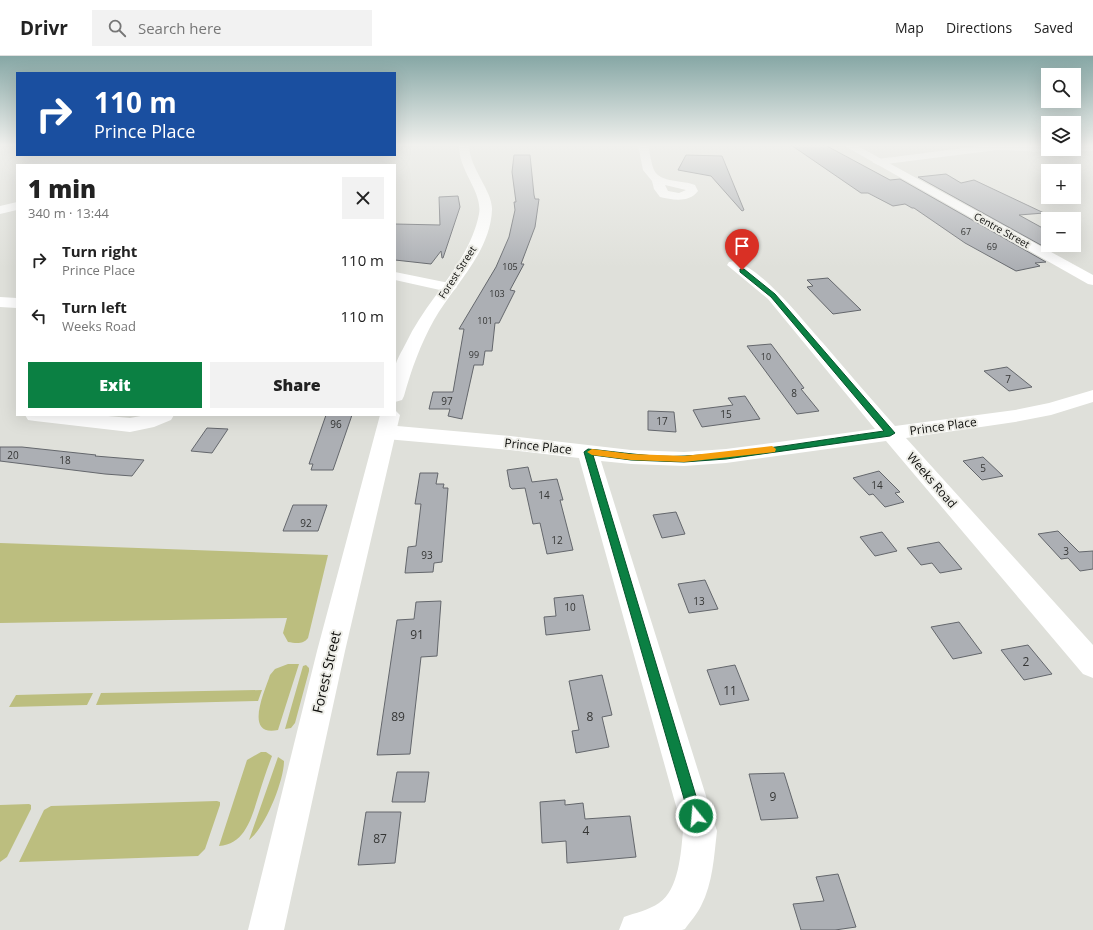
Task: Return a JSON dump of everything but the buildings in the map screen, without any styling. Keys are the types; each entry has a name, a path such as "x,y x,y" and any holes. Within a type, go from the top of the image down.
{"street":[{"name":"Forest Street","path":"396,393 412,350 431,313 460,272 479,237 486,209 476,186"},
{"name":"Centre Street","path":"921,186 1093,281"},
{"path":"0,210 16,206"},
{"name":"Weeks Road","path":"734,265 750,276 773,296 890,433 1093,665"},
{"path":"396,276 449,288"},
{"path":"0,302 16,303"},
{"name":"Prince Place","path":"388,424 510,443 631,457 684,459 726,456 1015,416 1093,396"},
{"path":"44,416 130,425 147,422 162,416"},
{"name":"Forest Street","path":"266,930 331,651 388,424"},
{"path":"588,452 700,831 696,866 688,895 672,916 637,930"}],"green space":[{"path":"0,543 328,555 308,638 304,642 296,643 288,642 283,633 287,618 0,623"},
{"path":"288,664 299,664 278,730 267,730 261,727 259,720 261,701 270,675 275,669"},
{"path":"306,665 309,668 309,671 295,723 291,728 285,729 303,666"},
{"path":"262,690 258,701 96,705 101,693"},
{"path":"93,693 87,705 9,707 16,695"},
{"path":"261,752 266,752 272,756 250,820 242,834 236,840 219,846 247,760"},
{"path":"278,757 284,761 281,780 277,792 267,815 255,834 249,840"},
{"path":"220,802 220,805 205,849 198,856 19,862 44,810 51,806"},
{"path":"0,805 31,805 31,809 7,857 0,862"}],"slow traffic":[{"path":"592,452 631,457 684,459 726,456 772,449"}],"route":[{"path":"696,816 673,743 588,452 631,457 684,459 726,456 890,433 773,296 742,270"}]}
